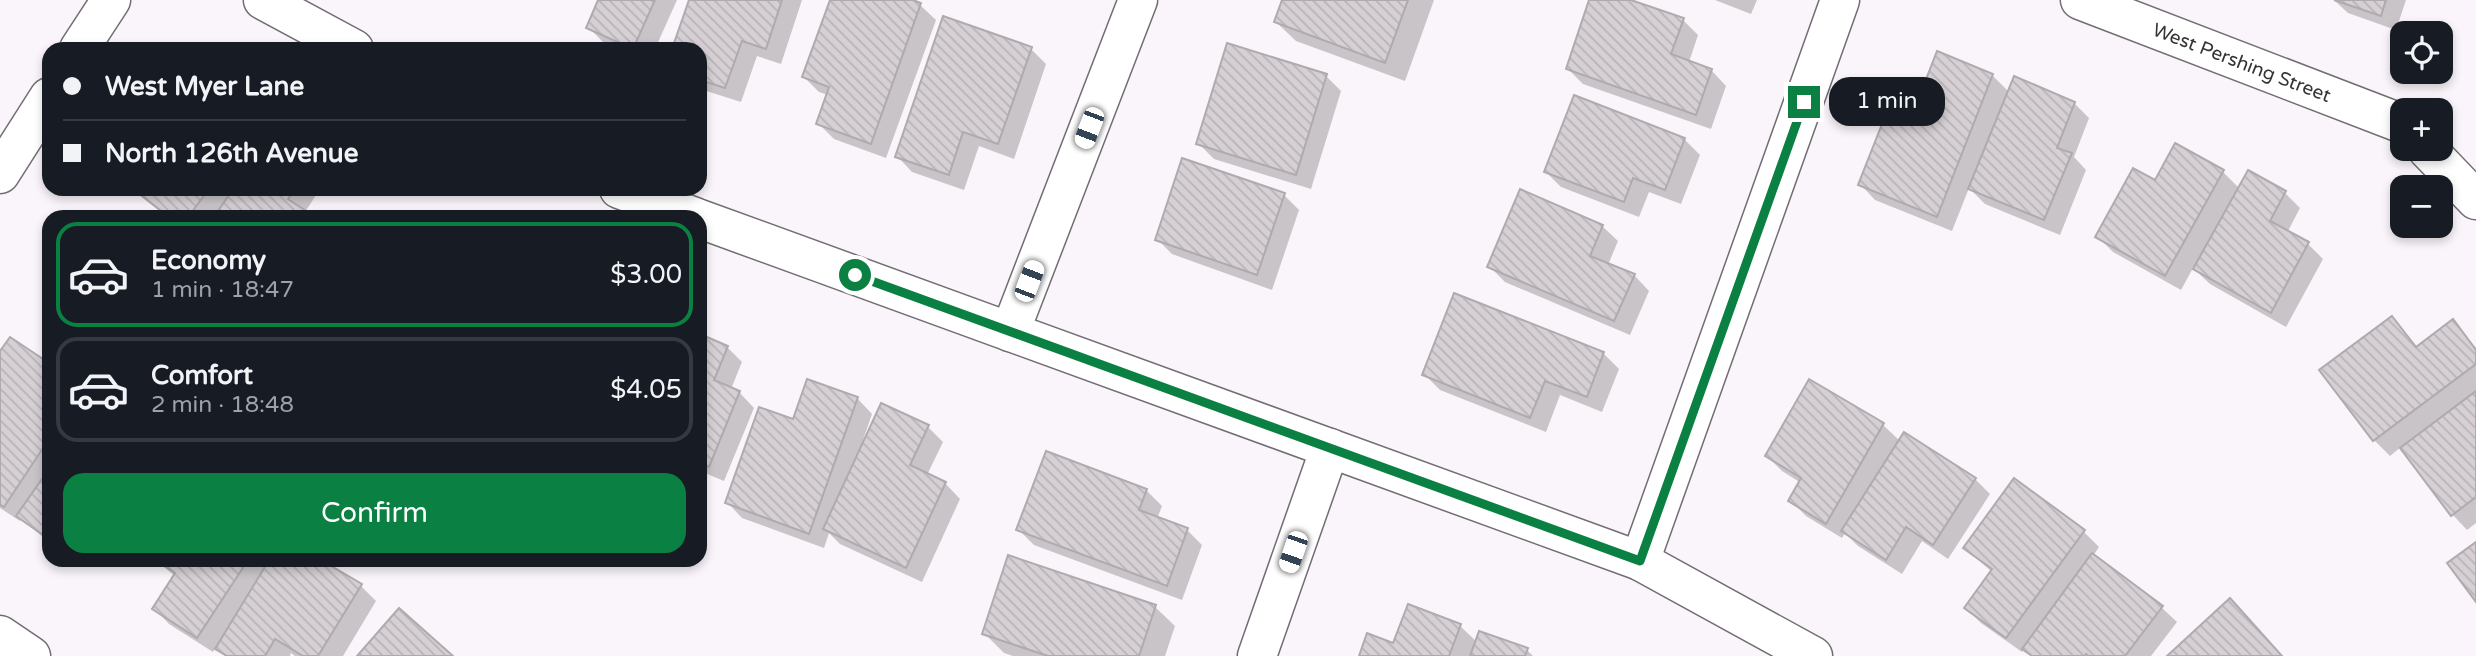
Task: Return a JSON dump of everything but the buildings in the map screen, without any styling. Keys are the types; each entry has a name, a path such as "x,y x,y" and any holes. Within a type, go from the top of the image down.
{"street":[{"path":"84,42 111,0"},
{"path":"263,0 341,42"},
{"path":"1010,332 1138,0"},
{"path":"1640,561 1840,0"},
{"name":"West Pershing Street","path":"2080,0 2390,119"},
{"path":"0,174 42,108"},
{"path":"2439,161 2476,200"},
{"path":"638,196 676,210"},
{"path":"707,221 1640,561 1813,656"},
{"path":"1257,656 1330,448"},
{"path":"0,635 31,656"}],"route":[{"path":"855,275 1640,561 1804,102"}]}
